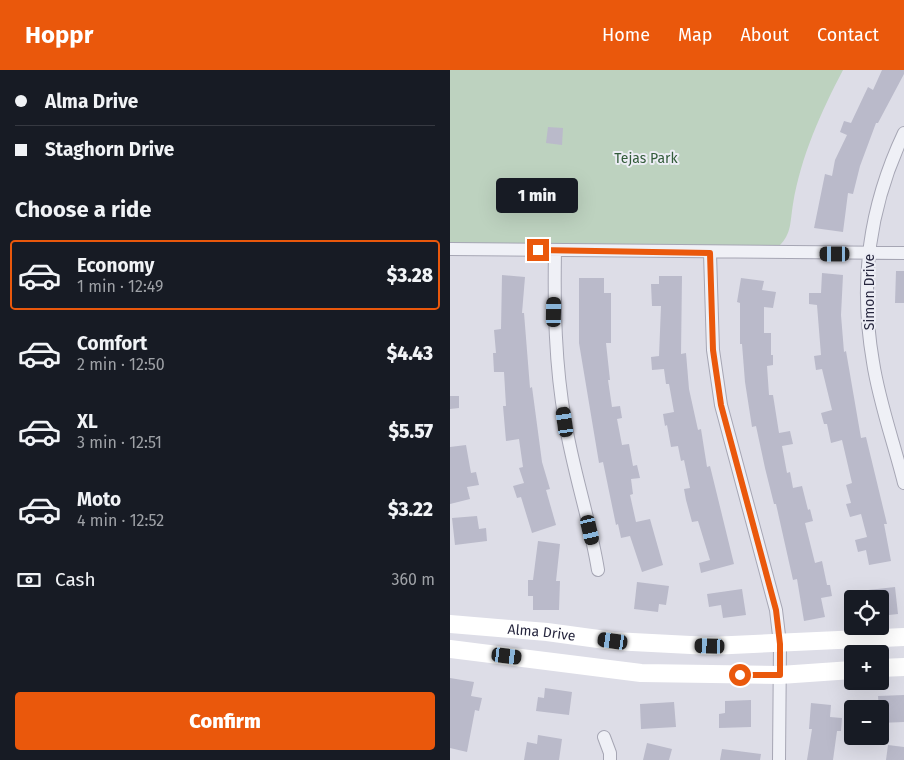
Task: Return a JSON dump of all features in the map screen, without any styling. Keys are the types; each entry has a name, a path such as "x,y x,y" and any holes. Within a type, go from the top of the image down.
{"main road":[{"name":"Alma Drive","path":"450,624 650,644 710,646 904,638"},
{"name":"Alma Drive","path":"450,649 641,673 780,675 844,671"},
{"path":"889,668 904,667"}],"street":[{"name":"Simon Drive","path":"904,133 890,162 869,238 867,314 873,363 904,483"},
{"path":"450,249 710,253 904,253"},
{"path":"555,250 554,312 557,368 565,422 598,570"},
{"path":"710,253 713,350 721,405 776,610 780,644 779,760"},
{"path":"604,737 610,753 610,760"}],"green space":[{"name":"Tejas Park","path":"450,70 843,70 827,102 807,152 797,186 790,227 786,237 779,246 450,245"}],"building":[{"path":"882,70 904,70 904,74 878,123 876,123 860,166 853,194 848,193 843,232 814,228 825,174 832,176 835,160 847,135 840,132 844,121 851,123 868,87 873,90"},
{"path":"548,127 563,128 562,145 546,143"},
{"path":"896,271 904,271 904,303 895,303"},
{"path":"822,273 843,275 841,315 844,352 846,351 861,438 866,437 887,524 884,524 891,561 869,565 866,550 858,552 855,540 867,537 861,514 850,517 846,504 851,503 846,485 852,483 842,440 831,443 827,424 824,424 821,413 832,410 822,369 816,370 814,356 821,355 817,305 809,304 809,293 821,293"},
{"path":"502,275 525,277 522,313 524,313 530,388 532,387 542,462 550,489 546,490 556,525 532,533 521,497 517,498 513,486 524,483 519,468 523,467 519,439 506,441 503,406 506,406 504,372 494,372 493,353 496,353 494,330 501,329"},
{"path":"659,276 682,276 681,354 686,353 689,389 698,430 701,429 707,467 710,466 734,564 701,573 699,563 710,560 698,521 692,522 686,500 684,489 690,488 684,460 681,461 678,446 671,447 667,425 665,426 663,414 674,412 669,384 666,384 664,369 652,370 651,357 659,356 661,306 652,306 651,284 659,284"},
{"path":"579,278 604,278 604,293 611,293 611,343 606,343 612,407 620,406 622,418 617,419 622,445 629,444 633,466 637,465 640,478 631,479 633,494 630,495 636,522 650,519 663,565 642,572 630,536 621,538 618,524 616,525 603,462 599,463 579,343"},
{"path":"741,278 764,281 762,290 776,292 773,308 764,307 764,333 771,333 771,355 773,355 773,365 767,366 769,395 773,395 779,433 790,431 793,444 782,446 787,473 790,472 793,488 802,486 813,521 805,523 815,563 822,561 827,585 830,585 832,596 821,598 825,617 804,621 797,579 793,580 756,426 752,427 745,382 742,344 740,344 740,303 737,302"},
{"path":"450,396 459,396 459,408 450,409"},
{"path":"466,445 471,473 476,472 479,485 467,487 470,499 450,504 450,447"},
{"path":"477,516 479,529 486,528 487,541 455,545 452,518"},
{"path":"538,541 560,544 556,581 560,581 559,610 533,610 533,596 528,596 528,580 533,580"},
{"path":"637,582 669,586 666,605 659,604 658,612 634,609"},
{"path":"895,587 898,614 889,615 889,590 868,590"},
{"path":"742,589 746,615 723,618 721,605 709,607 707,594"},
{"path":"450,678 474,682 471,696 482,698 479,711 475,710 467,752 450,748"},
{"path":"545,688 572,692 569,715 536,711 538,697 544,698"},
{"path":"904,695 904,722 889,723 889,700 878,700 878,696"},
{"path":"751,700 751,727 719,728 719,714 725,713 725,701"},
{"path":"674,702 676,727 641,729 640,704"},
{"path":"811,703 831,705 830,717 842,718 841,731 837,731 833,760 807,760 812,729 809,729"},
{"path":"538,735 562,739 559,760 524,760 527,742 537,744"},
{"path":"647,743 672,749 669,760 643,760"},
{"path":"888,745 904,747 904,760 886,760"},
{"path":"722,749 761,754 760,760 720,760"}],"route":[{"path":"538,250 710,253 713,350 721,405 776,610 780,644 780,675 740,675"}]}
